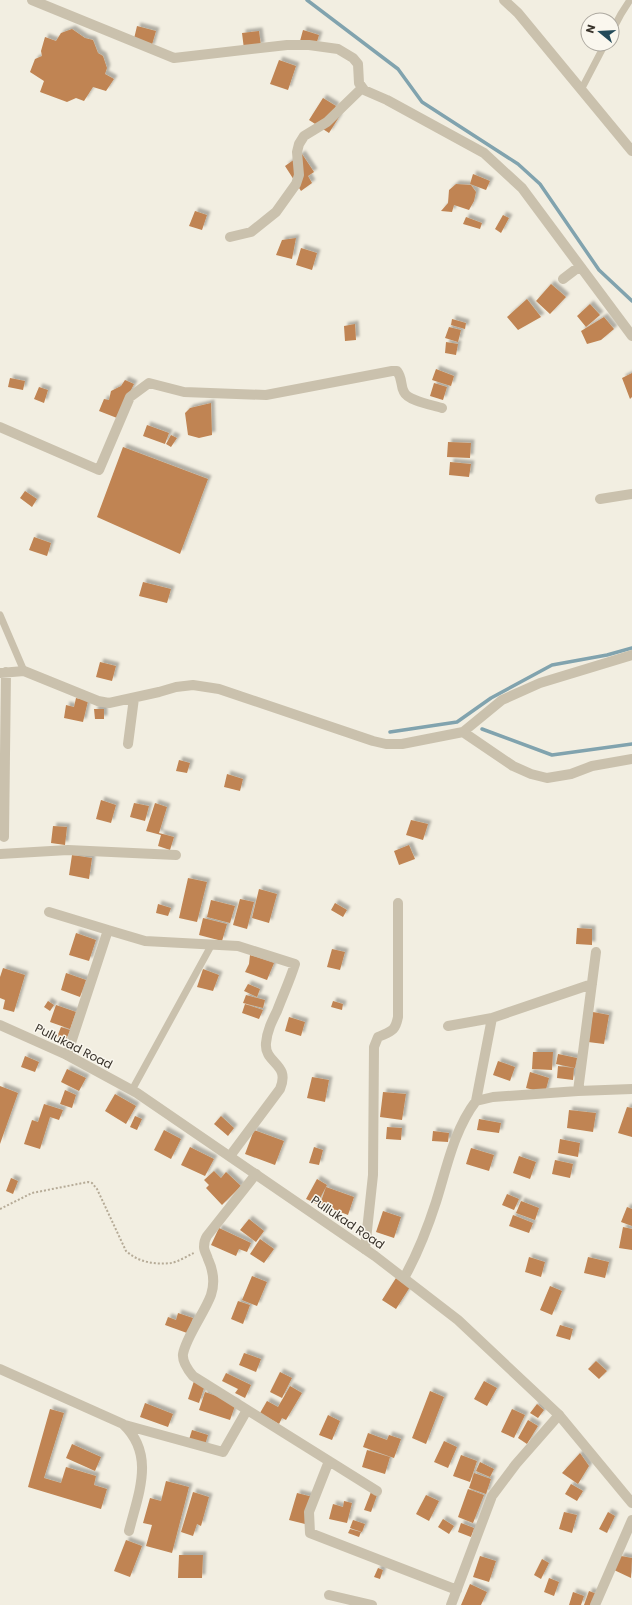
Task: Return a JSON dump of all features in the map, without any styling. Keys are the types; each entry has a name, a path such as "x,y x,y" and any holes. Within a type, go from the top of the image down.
{"street":[{"path":"32,0 174,58 287,45 309,45 338,49 354,58 358,64 359,83 362,88 388,100 484,153 522,188 632,336"},
{"path":"504,0 518,13 632,151"},
{"path":"230,237 251,232 276,212 296,184 299,175 297,152 298,144 304,136 327,122 362,88"},
{"path":"563,279 580,266"},
{"path":"0,427 99,470 130,397 149,383 184,392 266,395 392,370 396,371 401,377 403,392 408,398 442,408"},
{"path":"600,498 632,494"},
{"path":"4,838 3,673 24,671 98,701 109,703 182,686 193,685 218,689 373,741 386,744 402,744 463,732 502,700 540,683 632,655"},
{"path":"128,744 134,698"},
{"path":"463,732 513,766 531,774 547,778 571,774 592,766 632,760"},
{"path":"0,854 68,850 176,855"},
{"path":"365,1249 373,1175 374,1047 378,1037 392,1031 396,1026 398,1017 398,903"},
{"path":"49,912 145,941 238,946 295,964 291,978 269,1029 266,1044 270,1057 284,1075 283,1083 230,1156"},
{"path":"67,1055 108,930"},
{"path":"578,1091 596,952"},
{"path":"448,1026 492,1018 592,984"},
{"path":"404,1278 418,1253 457,1133 467,1113 476,1101 492,1018"},
{"name":"Pullukad Road","path":"0,1025 67,1055 132,1090 365,1249 404,1278 458,1320 559,1415 632,1503"},
{"path":"476,1101 493,1098 578,1091 632,1089"},
{"path":"256,1174 207,1236 204,1249 212,1268 212,1294 186,1345 183,1354 184,1362 188,1371 193,1376 377,1492"},
{"path":"0,1369 123,1424 223,1452 247,1410"},
{"path":"451,1605 492,1496 508,1474 559,1415"},
{"path":"123,1424 131,1431 142,1456 143,1467 129,1531"},
{"path":"329,1461 310,1512 310,1533 457,1590"},
{"path":"595,1605 632,1520"},
{"path":"329,1595 372,1605"}],"lane":[{"path":"620,16 630,0"},
{"path":"581,90 601,52"},
{"path":"0,615 24,671"},
{"path":"132,1090 212,944"}],"path":[{"path":"0,1209 32,1193 88,1182 92,1183 97,1189 126,1251 133,1258 146,1262 171,1263 204,1249"}],"building":[{"path":"137,26 156,31 151,48 133,43"},
{"path":"72,29 85,38 93,40 98,53 103,56 107,68 105,74 114,79 106,91 93,87 84,101 76,98 67,102 40,92 44,81 30,72 35,59 42,56 41,51 45,37 56,41 61,33"},
{"path":"303,30 319,35 316,45 300,41"},
{"path":"259,31 261,46 244,49 242,33"},
{"path":"279,60 296,66 288,90 270,84"},
{"path":"323,98 336,106 332,113 339,117 329,133 309,120"},
{"path":"302,154 314,172 308,176 312,183 301,191 285,166"},
{"path":"473,174 490,181 486,190 470,184"},
{"path":"456,184 471,185 476,192 474,201 469,210 454,205 452,212 441,211 448,203 449,190"},
{"path":"195,211 207,215 202,230 189,226"},
{"path":"503,215 509,218 501,233 495,229"},
{"path":"466,217 482,223 480,229 463,224"},
{"path":"296,238 292,259 276,255 282,240"},
{"path":"301,248 317,253 312,270 296,265"},
{"path":"551,284 566,297 550,314 536,301"},
{"path":"527,299 541,317 518,330 507,317"},
{"path":"590,304 600,315 586,327 577,316"},
{"path":"604,317 614,329 601,340 587,344 581,331"},
{"path":"452,319 466,323 465,329 451,325"},
{"path":"355,324 356,340 345,341 344,326"},
{"path":"449,327 461,330 458,342 445,338"},
{"path":"446,342 458,344 456,355 445,353"},
{"path":"436,369 454,376 451,386 432,380"},
{"path":"632,373 632,397 630,399 622,378"},
{"path":"10,378 25,381 23,390 8,387"},
{"path":"125,380 134,384 117,418 99,411 104,399 109,400 111,391 121,386"},
{"path":"434,383 447,387 443,400 430,396"},
{"path":"39,387 48,390 44,403 34,399"},
{"path":"211,403 212,435 199,438 188,435 185,413 190,408"},
{"path":"147,425 169,433 165,444 143,436"},
{"path":"171,435 177,438 171,447 166,444"},
{"path":"448,442 471,443 470,458 447,457"},
{"path":"123,447 208,479 180,554 97,517"},
{"path":"450,462 471,464 469,477 449,475"},
{"path":"25,491 37,499 32,507 20,498"},
{"path":"34,537 51,543 47,556 29,550"},
{"path":"143,582 171,589 167,603 139,596"},
{"path":"100,662 116,666 112,681 96,677"},
{"path":"76,698 88,701 83,722 64,718 66,705 74,707"},
{"path":"94,709 104,709 104,719 95,719"},
{"path":"179,760 190,763 187,773 176,771"},
{"path":"227,774 243,779 240,791 224,787"},
{"path":"101,800 116,805 111,823 96,819"},
{"path":"134,803 149,806 145,821 130,817"},
{"path":"155,803 167,807 159,833 174,837 170,850 158,846 161,835 146,831"},
{"path":"411,820 428,824 423,840 406,835"},
{"path":"53,826 67,827 65,845 51,843"},
{"path":"409,845 415,859 399,865 394,851"},
{"path":"72,855 92,858 89,879 69,875"},
{"path":"188,878 207,882 197,922 179,918"},
{"path":"259,889 277,894 269,923 252,918"},
{"path":"240,899 254,902 247,929 233,925"},
{"path":"211,900 235,906 230,923 207,917"},
{"path":"335,903 347,910 343,917 331,910"},
{"path":"158,904 171,908 168,916 156,913"},
{"path":"203,918 227,924 222,941 199,935"},
{"path":"577,928 592,929 592,945 576,944"},
{"path":"76,933 96,940 89,961 69,955"},
{"path":"332,949 345,952 340,970 327,967"},
{"path":"250,955 274,963 267,980 245,972 249,964"},
{"path":"3,968 25,975 14,1012 3,1009 5,1000 0,998 0,977"},
{"path":"203,969 219,975 213,991 197,987"},
{"path":"66,973 86,980 80,997 61,990"},
{"path":"248,984 260,989 257,997 244,991"},
{"path":"246,995 265,1000 263,1008 243,1003"},
{"path":"48,1001 54,1005 50,1011 44,1007"},
{"path":"333,1001 343,1004 342,1010 331,1007"},
{"path":"245,1004 263,1010 259,1019 242,1013"},
{"path":"56,1005 76,1012 70,1029 50,1022"},
{"path":"593,1012 609,1015 604,1044 588,1042"},
{"path":"289,1017 305,1022 301,1036 285,1031"},
{"path":"61,1027 70,1030 66,1040 57,1037"},
{"path":"533,1052 553,1052 552,1070 532,1069"},
{"path":"558,1054 577,1058 575,1068 556,1064"},
{"path":"25,1056 39,1062 35,1072 21,1067"},
{"path":"498,1061 515,1067 510,1081 493,1075"},
{"path":"558,1066 574,1068 573,1080 557,1078"},
{"path":"67,1069 86,1078 79,1091 61,1082"},
{"path":"530,1072 549,1078 545,1093 526,1088"},
{"path":"312,1077 329,1080 325,1102 307,1098"},
{"path":"0,1086 18,1093 0,1144"},
{"path":"65,1090 76,1095 72,1108 60,1104"},
{"path":"383,1092 406,1094 402,1120 380,1117"},
{"path":"115,1094 136,1106 126,1124 105,1111"},
{"path":"44,1104 63,1110 59,1120 50,1117 40,1149 24,1144 32,1120 38,1122"},
{"path":"627,1107 632,1108 632,1137 618,1133"},
{"path":"569,1110 596,1113 593,1132 567,1128"},
{"path":"135,1116 142,1119 137,1130 130,1127"},
{"path":"221,1116 234,1128 228,1136 214,1124"},
{"path":"479,1119 501,1123 499,1133 477,1130"},
{"path":"387,1127 402,1128 401,1140 386,1139"},
{"path":"164,1130 181,1139 171,1159 154,1150"},
{"path":"254,1130 284,1141 275,1165 245,1154"},
{"path":"433,1131 449,1133 448,1142 432,1141"},
{"path":"560,1139 580,1143 578,1157 558,1153"},
{"path":"190,1147 214,1159 205,1176 181,1165"},
{"path":"314,1147 323,1150 319,1165 309,1163"},
{"path":"471,1148 494,1155 489,1171 466,1164"},
{"path":"519,1156 536,1162 530,1179 513,1173"},
{"path":"555,1160 573,1164 570,1178 552,1174"},
{"path":"214,1171 221,1178 226,1172 241,1186 222,1205 206,1188 209,1185 204,1180"},
{"path":"11,1178 18,1181 13,1194 6,1191"},
{"path":"317,1179 327,1185 317,1204 306,1199"},
{"path":"326,1187 354,1197 348,1215 320,1204"},
{"path":"507,1194 519,1199 514,1210 502,1205"},
{"path":"521,1201 539,1208 535,1220 516,1213"},
{"path":"627,1207 632,1209 632,1226 621,1222"},
{"path":"383,1211 401,1217 394,1238 376,1232"},
{"path":"513,1215 533,1223 529,1233 509,1226"},
{"path":"249,1219 264,1231 256,1242 240,1230"},
{"path":"623,1227 632,1229 632,1250 619,1248"},
{"path":"219,1228 251,1243 247,1252 239,1249 236,1256 211,1245"},
{"path":"260,1239 274,1249 264,1263 250,1254"},
{"path":"529,1257 545,1262 541,1277 525,1272"},
{"path":"588,1257 609,1262 605,1278 584,1273"},
{"path":"252,1276 267,1282 257,1306 242,1300"},
{"path":"396,1278 410,1287 396,1309 382,1300"},
{"path":"550,1286 562,1291 552,1315 540,1310"},
{"path":"238,1301 250,1305 243,1324 231,1319"},
{"path":"178,1313 193,1318 187,1333 165,1325 168,1317 176,1320"},
{"path":"560,1325 573,1329 570,1340 556,1336"},
{"path":"244,1353 261,1359 256,1372 239,1365"},
{"path":"596,1361 607,1371 599,1379 588,1369"},
{"path":"280,1372 292,1378 282,1398 270,1392"},
{"path":"226,1373 251,1385 245,1398 235,1393 238,1389 222,1381"},
{"path":"194,1381 205,1385 199,1403 188,1399"},
{"path":"484,1381 497,1388 487,1406 474,1399"},
{"path":"290,1386 302,1393 286,1420 282,1418 279,1424 260,1413 267,1401 278,1407"},
{"path":"430,1391 444,1397 426,1444 412,1438"},
{"path":"205,1392 236,1403 230,1420 199,1410"},
{"path":"145,1403 173,1414 168,1427 140,1417"},
{"path":"537,1404 544,1410 538,1418 530,1413"},
{"path":"50,1409 64,1413 44,1478 61,1483 66,1467 96,1476 94,1485 107,1489 101,1509 28,1487"},
{"path":"512,1409 525,1415 514,1438 501,1432"},
{"path":"328,1415 340,1421 332,1440 319,1435"},
{"path":"528,1420 538,1426 527,1444 518,1438"},
{"path":"192,1430 208,1435 203,1451 187,1446"},
{"path":"368,1433 387,1440 389,1435 401,1439 394,1458 363,1447"},
{"path":"444,1441 457,1447 448,1468 434,1462"},
{"path":"72,1444 101,1457 95,1471 66,1458"},
{"path":"367,1450 390,1457 385,1474 362,1467"},
{"path":"580,1453 589,1466 578,1484 562,1473"},
{"path":"461,1455 477,1461 470,1482 453,1476"},
{"path":"480,1462 494,1469 490,1477 476,1471"},
{"path":"474,1473 491,1479 486,1494 469,1488"},
{"path":"166,1481 189,1487 172,1553 146,1546 152,1525 143,1523 150,1498 161,1501"},
{"path":"571,1484 583,1491 577,1501 565,1494"},
{"path":"468,1489 484,1495 473,1523 458,1517"},
{"path":"193,1492 209,1497 201,1526 197,1524 193,1536 181,1532"},
{"path":"371,1492 377,1495 371,1512 364,1510"},
{"path":"297,1493 313,1497 305,1524 289,1520"},
{"path":"426,1495 439,1501 429,1521 416,1514"},
{"path":"344,1501 352,1503 347,1523 329,1519 333,1504 343,1507"},
{"path":"564,1512 577,1515 572,1533 559,1529"},
{"path":"608,1512 615,1516 607,1533 599,1529"},
{"path":"443,1519 454,1526 449,1534 438,1527"},
{"path":"353,1520 365,1524 362,1532 350,1528"},
{"path":"461,1523 474,1528 471,1537 458,1532"},
{"path":"350,1529 361,1532 359,1537 348,1533"},
{"path":"126,1540 142,1546 130,1577 114,1571"},
{"path":"179,1555 203,1555 202,1578 178,1578"},
{"path":"480,1556 496,1561 489,1582 473,1577"},
{"path":"621,1556 632,1558 631,1578 614,1570"},
{"path":"542,1559 549,1563 541,1579 534,1575"},
{"path":"378,1568 383,1570 380,1579 374,1577"},
{"path":"549,1578 559,1582 554,1596 544,1592"},
{"path":"470,1584 487,1592 481,1605 461,1605"},
{"path":"589,1591 597,1594 593,1605 584,1605"},
{"path":"573,1592 584,1596 581,1605 569,1605"}],"waterway":[{"path":"307,0 398,69 422,102 518,164 540,184 599,270 632,301"},
{"path":"390,732 457,722 491,698 552,665 607,655 632,648"},
{"path":"482,729 552,755 632,744"}]}
